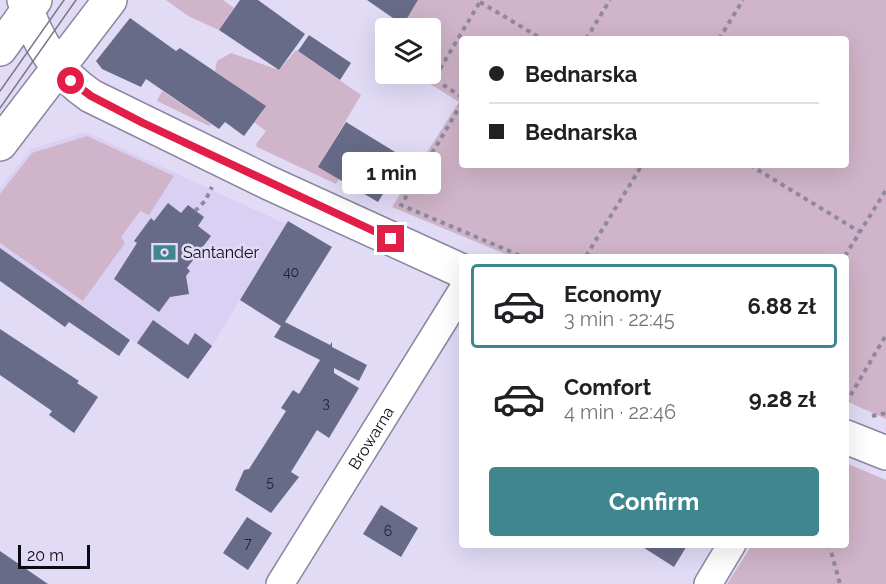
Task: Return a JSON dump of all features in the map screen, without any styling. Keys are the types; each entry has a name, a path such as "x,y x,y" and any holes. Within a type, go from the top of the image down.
{"street":[{"path":"0,144 110,0"},
{"path":"29,4 38,37 59,68 91,96 143,123 459,271"},
{"path":"0,49 29,4"},
{"name":"Browarna","path":"280,584 459,296"},
{"path":"849,437 886,453"},
{"path":"708,584 730,548"}],"path":[{"path":"588,36 610,0"},
{"path":"721,36 743,0"},
{"path":"460,36 481,1 537,36"},
{"path":"459,38 434,79 459,95"},
{"path":"459,108 401,205 516,254"},
{"path":"587,254 640,168"},
{"path":"755,168 860,232"},
{"path":"195,211 211,190"},
{"path":"846,254 886,190"},
{"path":"849,398 886,335"},
{"path":"830,548 840,584"}],"shaded area":[{"path":"166,0 223,0 234,8 219,30 188,16"},
{"path":"418,0 886,0 886,419 849,402 849,254 505,254 392,207 459,102 430,84 441,84 441,18 407,18"},
{"path":"296,50 361,95 319,166 339,179 336,184 257,147 256,144 266,131 254,122 265,106 215,71 217,61 231,53 279,70"},
{"path":"162,91 211,124 209,126 157,101"},
{"path":"86,132 286,224 212,346 188,379 0,248 0,188 31,149"},
{"path":"87,136 174,176 149,215 140,211 121,237 125,243 83,301 0,243 0,194 32,153"},
{"path":"849,464 886,480 886,584 727,584 750,548 849,548"}],"building":[{"path":"240,0 258,0 305,34 279,70 219,30"},
{"path":"367,0 418,0 407,18 393,18"},
{"path":"130,18 176,51 180,48 266,106 244,136 225,122 219,129 146,79 141,87 102,69 96,61"},
{"path":"309,35 351,63 340,80 298,51"},
{"path":"346,122 405,158 378,202 318,167"},
{"name":"Santander","path":"168,203 181,213 188,205 204,217 198,226 211,236 187,268 190,271 186,276 189,294 170,297 159,312 114,279 137,243 134,241 151,218 154,221"},
{"path":"288,221 332,247 285,322 330,345 332,342 332,347 367,365 359,381 334,368 334,373 359,388 329,438 317,430 291,472 299,477 271,513 235,490 244,470 249,469 286,411 281,408 293,390 299,394 320,360 274,337 281,326 240,300"},
{"path":"0,248 130,340 119,356 69,322 65,327 0,281"},
{"path":"153,320 188,345 195,333 212,346 188,379 137,343"},
{"path":"0,329 79,381 77,383 98,397 74,433 49,415 52,411 0,375"},
{"path":"381,505 418,528 401,557 363,534"},
{"path":"247,517 272,533 248,570 223,553"},
{"path":"644,548 686,548 674,567"},
{"path":"0,551 48,584 0,584"}],"tram line":[{"path":"0,91 64,0"},
{"path":"0,108 76,0"}],"place":[{"name":"Santander","path":"165,252"}],"route":[{"path":"71,81 91,96 143,123 391,239"}]}
